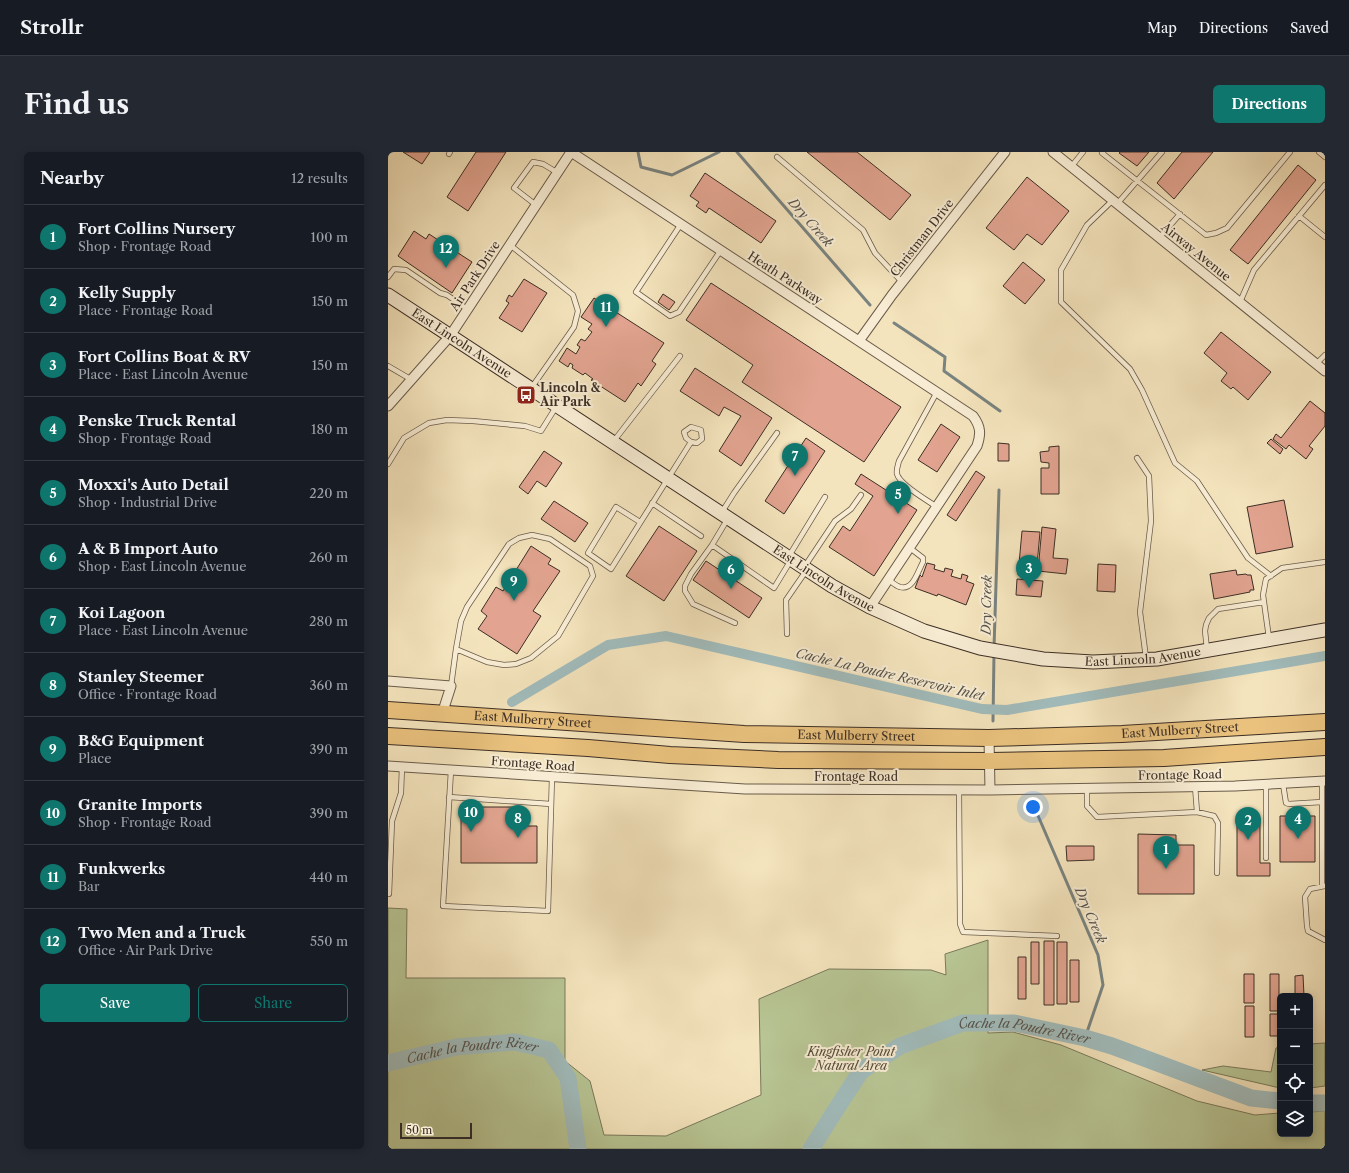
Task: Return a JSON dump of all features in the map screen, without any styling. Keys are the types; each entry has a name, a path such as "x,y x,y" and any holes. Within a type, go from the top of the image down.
{"highway":[{"name":"East Mulberry Street","path":"388,710 744,734 989,738 1122,734 1325,722"},
{"path":"388,726 473,732 588,748"},
{"name":"East Mulberry Street","path":"388,736 588,748 670,755 778,760 990,762 1164,758 1325,747"}],"street":[{"name":"Air Park Drive","path":"389,404 450,336 571,152"},
{"name":"Heath Parkway","path":"571,152 973,416 978,423 980,430 977,446 937,507"},
{"name":"Christman Drive","path":"859,341 902,282 1005,152"},
{"name":"Airway Avenue","path":"1053,152 1325,371"},
{"name":"East Lincoln Avenue","path":"388,295 832,586 870,608 924,631 993,650 1043,659 1094,662 1157,659 1325,630"},
{"path":"870,608 937,507"},
{"path":"388,681 451,686 442,714"},
{"path":"989,738 990,790"},
{"name":"Frontage Road","path":"388,766 745,789 990,790 1266,785 1324,781"}],"lane":[{"path":"1071,167 1083,152"},
{"path":"1102,152 1206,234 1216,233 1227,228 1290,152"},
{"path":"1162,152 1138,181 1087,225 1061,270 1061,302 1130,369 1142,390 1175,464 1197,481 1248,558 1271,576"},
{"path":"1319,152 1325,156"},
{"path":"777,157 863,230 875,253 902,282"},
{"path":"536,205 514,188 533,162 543,164 558,173"},
{"path":"1240,302 1254,270 1325,185"},
{"path":"1159,238 1180,214"},
{"path":"1299,216 1325,237"},
{"path":"681,224 636,292 670,316 679,312 720,250"},
{"path":"510,245 573,295 578,311 574,327 530,389"},
{"path":"388,276 394,269 406,270 440,293 447,295 468,309"},
{"path":"1316,364 1325,355"},
{"path":"613,443 680,356"},
{"path":"388,366 412,380"},
{"path":"937,392 899,461 897,469 897,474 903,482 937,507"},
{"path":"388,464 404,438 429,423 447,420 472,421 525,426 541,431 557,406"},
{"path":"735,623 693,604 685,591 685,586 691,574 712,545 734,493 777,433"},
{"path":"640,522 616,507 588,553 612,569 691,442"},
{"path":"1137,458 1149,476 1151,521 1140,612 1146,660"},
{"path":"787,634 786,600 836,521 851,509 861,495"},
{"path":"712,545 774,588 825,497"},
{"path":"652,503 701,536"},
{"path":"451,686 456,649 461,622 467,607 509,544 519,538 532,535 550,539 590,566 593,576 558,636 531,658 516,664 504,665 487,662 456,649"},
{"path":"889,580 901,588 908,587 912,584 923,562 923,558 920,554 910,548"},
{"path":"1270,640 1263,595 1266,579 1282,568 1325,562"},
{"path":"1207,651 1205,631 1206,625 1208,618 1218,609 1264,602"},
{"path":"388,894 390,821 401,793 402,767"},
{"path":"451,770 443,906 548,911 552,777"},
{"path":"1324,781 1322,802 1324,886 1310,889 1305,897 1308,931 1325,940"},
{"path":"1283,784 1286,803 1322,802"},
{"path":"1266,785 1266,858"},
{"path":"1195,786 1196,812"},
{"path":"1087,788 1087,806 1097,818 1196,812 1214,816 1218,823 1217,873"},
{"path":"959,790 960,924 963,932 1057,936"},
{"path":"449,797 551,804"}],"green space":[{"name":"Kingfisher Point Natural Area","path":"388,908 407,909 406,978 565,978 565,1061 590,1081 604,1135 666,1136 761,1095 759,999 829,969 931,970 946,975 945,954 988,940 988,1033 1013,1032 1061,1045 1197,1101 1255,1115 1277,1113 1277,1137 1313,1137 1313,1112 1325,1111 1325,1149 388,1149"},
{"path":"1325,1043 1325,1086 1313,1088 1313,1044"},
{"path":"1276,1048 1277,1087 1202,1070 1223,1066 1271,1072"}],"building":[{"path":"403,152 430,152 422,164"},
{"path":"476,152 506,152 468,211 447,197"},
{"path":"807,152 857,152 911,195 890,220"},
{"path":"1149,152 1137,166 1119,153"},
{"path":"1182,152 1213,152 1174,199 1157,183"},
{"path":"1298,165 1316,180 1248,264 1230,250"},
{"path":"705,173 776,221 761,243 709,208 706,213 696,206 699,202 690,196"},
{"path":"1027,177 1069,211 1042,245 1027,234 1014,250 986,228"},
{"path":"414,231 426,239 429,234 472,262 452,293 398,256"},
{"path":"1023,262 1045,280 1025,304 1003,286"},
{"path":"524,279 547,293 522,332 499,318 509,303 506,301 509,295 512,297"},
{"path":"711,283 901,407 864,462 742,382 753,365 686,320"},
{"path":"663,294 675,302 669,310 658,302"},
{"path":"594,298 664,343 652,361 656,364 641,386 638,383 625,402 591,380 593,379 585,373 583,375 572,368 573,365 570,363 568,367 559,361 567,348 576,354 580,347 577,345 581,339 585,341 592,332 588,329 592,324 581,317"},
{"path":"1221,332 1271,372 1248,400 1233,387 1231,389 1221,381 1227,373 1204,353"},
{"path":"695,368 772,418 741,466 719,451 741,416 724,407 719,416 680,391"},
{"path":"1310,401 1325,413 1325,426 1309,446 1313,449 1306,459 1289,445 1286,449 1273,439 1276,434 1281,438"},
{"path":"941,424 960,437 937,472 918,460"},
{"path":"806,438 825,451 784,514 765,501"},
{"path":"1271,439 1283,449 1280,454 1267,443"},
{"path":"998,443 1009,444 1009,461 998,461"},
{"path":"1059,446 1059,494 1041,494 1041,468 1049,468 1049,463 1041,462 1040,452 1049,451 1049,447"},
{"path":"544,451 562,463 546,487 537,481 528,494 519,487"},
{"path":"976,471 985,477 956,521 947,515"},
{"path":"861,474 917,510 874,576 829,547 843,526 850,531 873,496 855,484"},
{"path":"1284,500 1293,547 1256,554 1247,507"},
{"path":"554,501 588,523 575,542 541,519"},
{"path":"659,526 697,551 664,601 626,576"},
{"path":"1042,527 1056,529 1053,558 1068,559 1066,574 1038,571"},
{"path":"1022,531 1040,532 1036,576 1018,575"},
{"path":"531,546 551,559 548,564 560,571 533,611 541,616 517,654 478,629 487,616 481,611 496,587 503,591"},
{"path":"706,561 762,598 749,618 693,580"},
{"path":"927,563 935,565 934,569 944,572 945,568 953,570 951,576 961,579 962,574 968,576 966,581 974,584 966,605 938,594 937,596 915,588 920,575 922,577"},
{"path":"1098,564 1116,565 1115,592 1097,591"},
{"path":"1236,570 1237,575 1251,575 1254,590 1214,599 1210,574"},
{"path":"1017,579 1043,581 1041,597 1016,595"},
{"path":"461,807 514,807 514,826 537,826 537,863 461,863"},
{"path":"1280,816 1315,816 1315,862 1280,862"},
{"path":"1237,818 1260,818 1260,863 1270,863 1270,876 1237,876"},
{"path":"1138,834 1176,835 1176,845 1194,845 1194,894 1138,894"},
{"path":"1066,846 1094,846 1094,860 1067,861"},
{"path":"1044,941 1054,941 1054,1005 1044,1005"},
{"path":"1031,942 1039,942 1039,984 1031,984"},
{"path":"1057,942 1067,942 1067,1004 1057,1004"},
{"path":"1018,957 1026,957 1026,999 1018,999"},
{"path":"1070,960 1079,960 1079,1002 1070,1002"},
{"path":"1244,974 1254,974 1254,1003 1244,1003"},
{"path":"1270,974 1279,974 1277,1011 1270,1011"},
{"path":"1303,975 1304,993 1295,993 1295,976"},
{"path":"1245,1006 1254,1006 1254,1037 1245,1037"},
{"path":"1270,1014 1277,1014 1277,1036 1270,1036"}],"waterway":[{"name":"Dry Creek","path":"638,152 641,167 672,175 719,152"},
{"name":"Dry Creek","path":"737,152 870,305"},
{"name":"Dry Creek","path":"894,323 945,357 944,371 1000,411"},
{"name":"Dry Creek","path":"994,648 999,490"},
{"name":"Cache La Poudre Reservoir Inlet","path":"512,702 608,645 666,636 982,709 1007,710 1325,656"},
{"name":"Dry Creek","path":"993,721 994,653"},
{"name":"Dry Creek","path":"1033,804 1098,955 1103,985 1085,1038"},
{"name":"Cache la Poudre River","path":"811,1149 861,1071 900,1046 963,1023 1014,1023 1085,1038 1112,1046 1251,1098 1277,1101"},
{"name":"Cache la Poudre River","path":"388,1063 456,1047 515,1042 549,1050 568,1078 578,1149"},
{"name":"Cache la Poudre River","path":"1313,1103 1325,1103"}],"place":[{"name":"Two Men and a Truck","path":"446,268"},
{"name":"Funkwerks","path":"606,327"},
{"name":"Lincoln & Air Park","path":"526,395"},
{"name":"Koi Lagoon","path":"795,476"},
{"name":"Moxxi's Auto Detail","path":"898,514"},
{"name":"Fort Collins Boat & RV","path":"1029,588"},
{"name":"A & B Import Auto","path":"731,589"},
{"name":"B&G Equipment","path":"514,601"},
{"name":"Granite Imports","path":"471,832"},
{"name":"Stanley Steemer","path":"518,838"},
{"name":"Penske Truck Rental","path":"1298,839"},
{"name":"Kelly Supply","path":"1248,840"},
{"name":"Fort Collins Nursery","path":"1166,869"}]}
